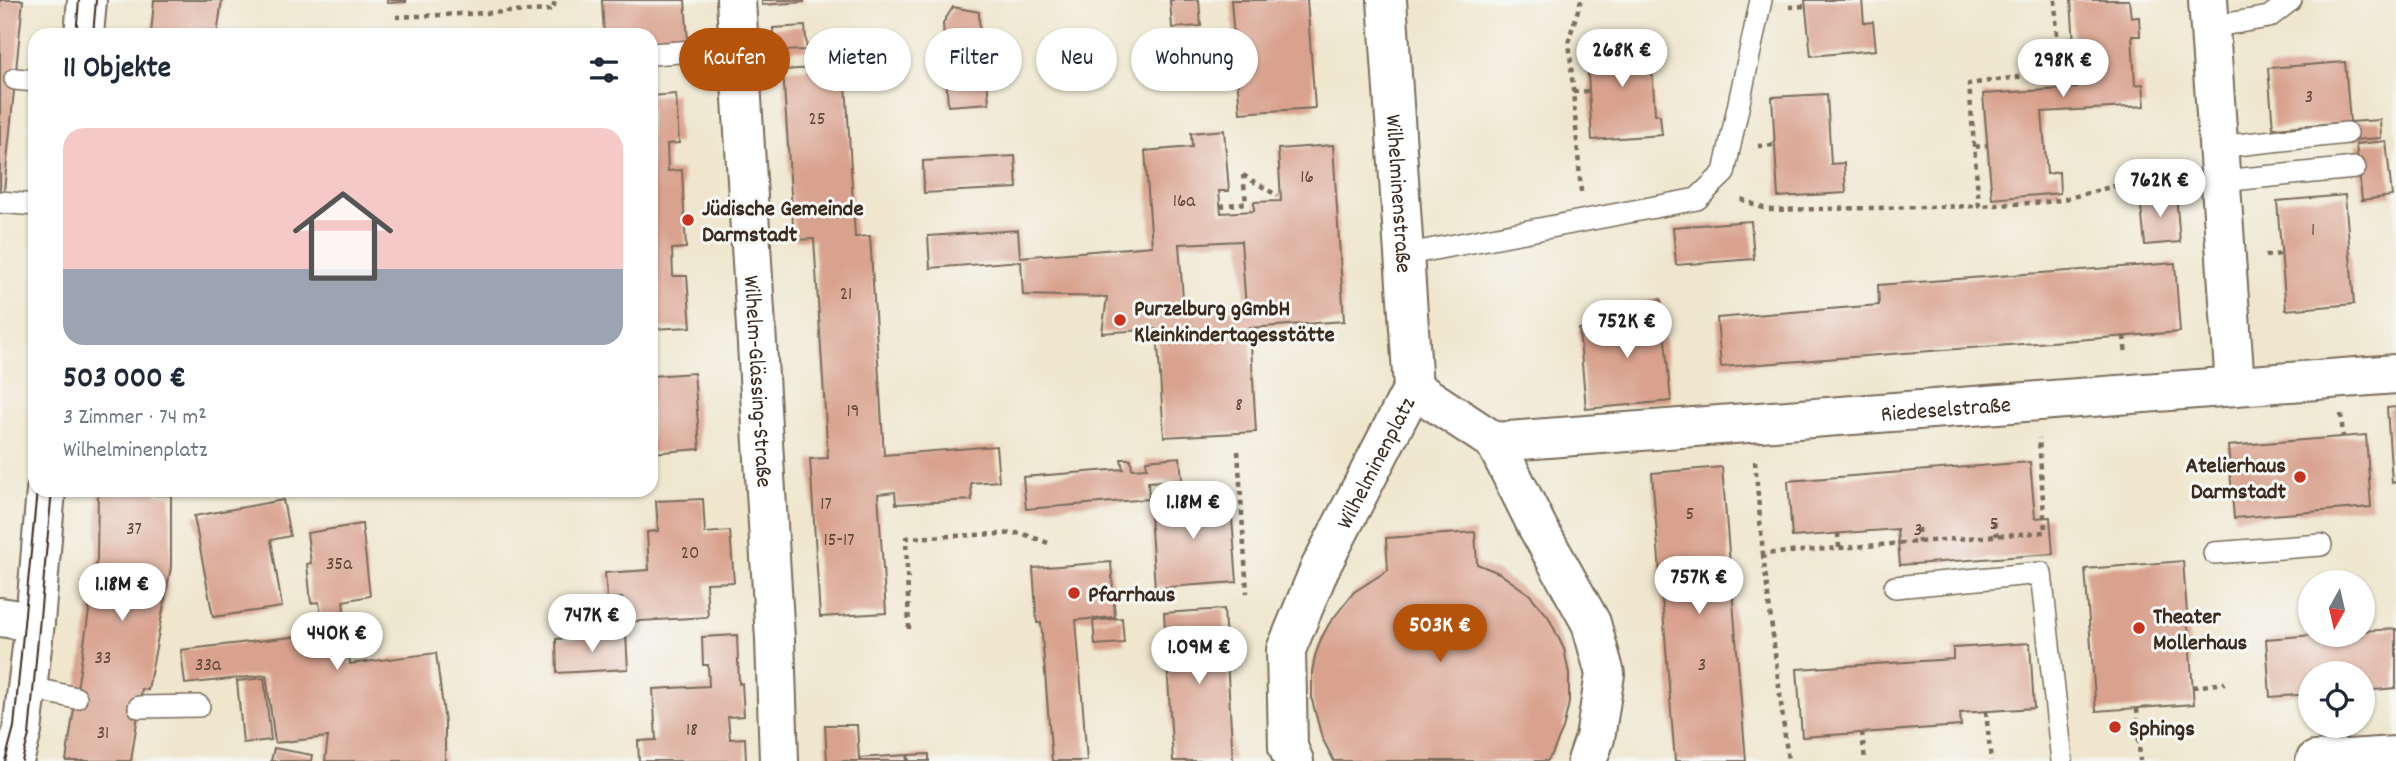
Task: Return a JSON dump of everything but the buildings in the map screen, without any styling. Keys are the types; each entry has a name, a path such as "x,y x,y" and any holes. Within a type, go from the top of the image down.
{"street":[{"path":"85,28 87,0"},
{"name":"Wilhelm-Glässing-Straße","path":"736,0 738,28"},
{"name":"Wilhelminenstraße","path":"1387,0 1413,388"},
{"path":"2209,13 2211,164 2235,386"},
{"name":"Wilhelm-Glässing-Straße","path":"742,91 775,639 779,761"},
{"name":"Riedeselstraße","path":"1495,442 2396,374"},
{"name":"Wilhelminenplatz","path":"1294,761 1288,747 1286,650 1320,568 1413,388 1495,442"},
{"path":"1495,442 1538,528 1591,623 1605,674 1595,738 1587,761"},
{"path":"14,761 22,731 27,687 18,619 44,497"},
{"path":"2315,761 2396,755"}],"lane":[{"path":"1404,255 1697,199 1724,173 1761,0"},
{"path":"2209,13 2269,18 2291,0"},
{"path":"658,54 679,52"},
{"path":"2211,164 2347,133"},
{"path":"2211,164 2354,168"},
{"path":"0,202 28,204"},
{"path":"2214,553 2321,545"},
{"path":"1895,587 2041,573 2062,761"},
{"path":"27,687 76,698"},
{"path":"139,707 199,706"}],"path":[{"path":"396,17 553,9 555,0"},
{"path":"1581,0 1569,39 1583,220"},
{"path":"1979,206 1969,84 2059,71 2054,0"},
{"path":"2057,42 2074,41"},
{"path":"1573,92 1589,91"},
{"path":"1974,147 1987,145"},
{"path":"1768,211 2046,202 2211,164"},
{"path":"1220,206 1246,203 1243,175 1278,196"},
{"path":"2124,336 2127,365"},
{"path":"2341,406 2343,437"},
{"path":"1763,554 2045,533 2039,436"},
{"path":"1754,450 1787,761"},
{"path":"1238,451 1247,593"},
{"path":"1994,522 1997,536"},
{"path":"1918,528 1919,543"},
{"path":"909,629 906,538 1021,533 1051,544"},
{"path":"1838,533 1839,549"},
{"path":"1891,545 1892,554"},
{"path":"2193,687 2225,683"},
{"path":"2137,708 2140,761"},
{"path":"1986,711 1991,761"},
{"path":"1862,732 1865,761"}],"tram line":[{"path":"77,28 79,0"},
{"path":"94,28 96,0"},
{"path":"5,761 14,727 36,497"},
{"path":"22,761 29,735 51,497"}],"place":[{"name":"Jüdische Gemeinde Darmstadt","path":"688,220"},
{"name":"Purzelburg gGmbH Kleinkindertagesstätte","path":"1120,320"},
{"name":"Atelierhaus Darmstadt","path":"2300,477"},
{"name":"Pfarrhaus","path":"1074,593"},
{"name":"Theater Mollerhaus","path":"2139,628"},
{"name":"Sphings","path":"2115,727"}]}
